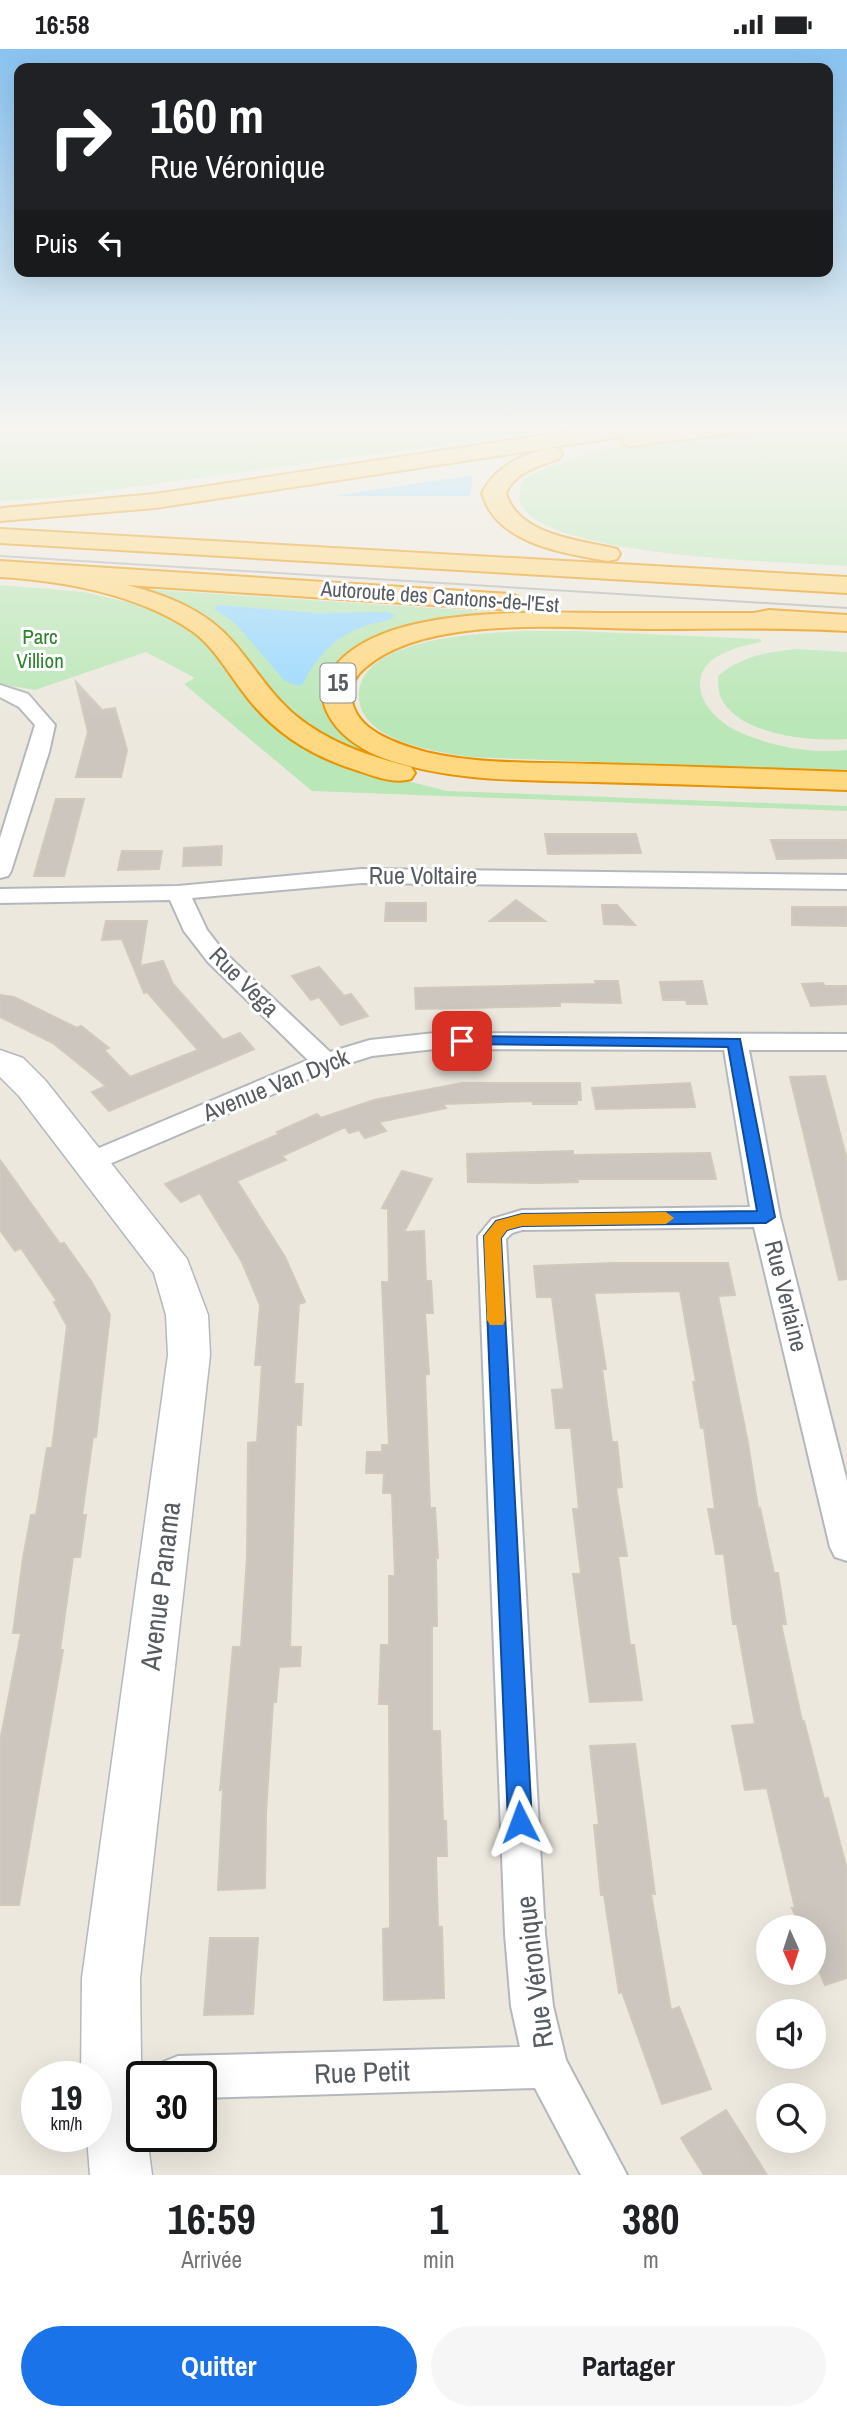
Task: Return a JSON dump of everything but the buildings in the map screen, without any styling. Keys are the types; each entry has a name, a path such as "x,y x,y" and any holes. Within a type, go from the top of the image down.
{"highway":[{"path":"518,524 555,541 592,551 630,557 847,577"},
{"name":"Autoroute des Cantons-de-l'Est","path":"0,536 847,585"},
{"name":"Autoroute des Cantons-de-l'Est","path":"0,569 796,620"},
{"path":"42,571 148,600 189,618 216,638 262,698 291,727 337,754 393,772 447,781 515,786 847,796"},
{"path":"796,620 847,624"},
{"name":"15","path":"796,620 518,621 437,628 396,639 360,657 341,677 337,699 340,711 348,722 376,743 409,756 452,765 526,771 847,781"}],"street":[{"path":"0,691 30,703 45,725 39,752 0,871"},
{"name":"Rue Voltaire","path":"0,895 178,893 361,876 847,881"},
{"name":"Rue Vega","path":"178,893 196,932 216,957 325,1062"},
{"name":"Avenue Van Dyck","path":"90,1162 325,1062 370,1048 435,1041 847,1042"},
{"name":"Rue Verlaine","path":"735,1042 766,1217 845,1529"},
{"name":"Avenue Panama","path":"0,1061 10,1066 32,1088 173,1269 187,1315 189,1356 111,1978 126,2079 121,2175"},
{"name":"Rue Véronique","path":"605,2175 546,2067 533,2006 525,1934 492,1236 502,1226 522,1220 766,1217"},
{"name":"Rue Petit","path":"217,2076 546,2067"}],"green space":[{"path":"847,524 847,566 675,554 581,538 545,525"},
{"name":"Parc Villion","path":"0,585 84,592 136,604 171,618 203,638 251,702 292,739 336,763 447,791 847,806 847,811 312,791 184,684 195,678 146,652 35,690 0,684"},
{"path":"141,589 494,612 494,618 354,652 336,669 330,679 328,692 331,717 344,734 385,758 379,763 322,738 282,707 250,666"},
{"path":"521,631 760,639 762,642 725,652 707,665 700,684 705,703 727,725 761,740 804,750 847,750 847,772 470,757 438,752 401,741 385,734 371,723 362,711 359,695 361,683 371,668 385,657 434,640"},
{"path":"797,649 847,652 847,739 796,737 759,728 730,711 721,698 718,676 727,669 755,656"}],"water":[{"path":"218,605 317,613 387,612 396,615 344,635 320,656 303,684 298,686 285,681 234,622 214,609"}],"tram line":[{"path":"0,556 847,608"}],"slow traffic":[{"path":"496,1320 492,1236 502,1226 522,1220 666,1218"}],"route":[{"path":"462,1041 735,1042 766,1217 522,1220 502,1226 492,1236 520,1822"}]}
